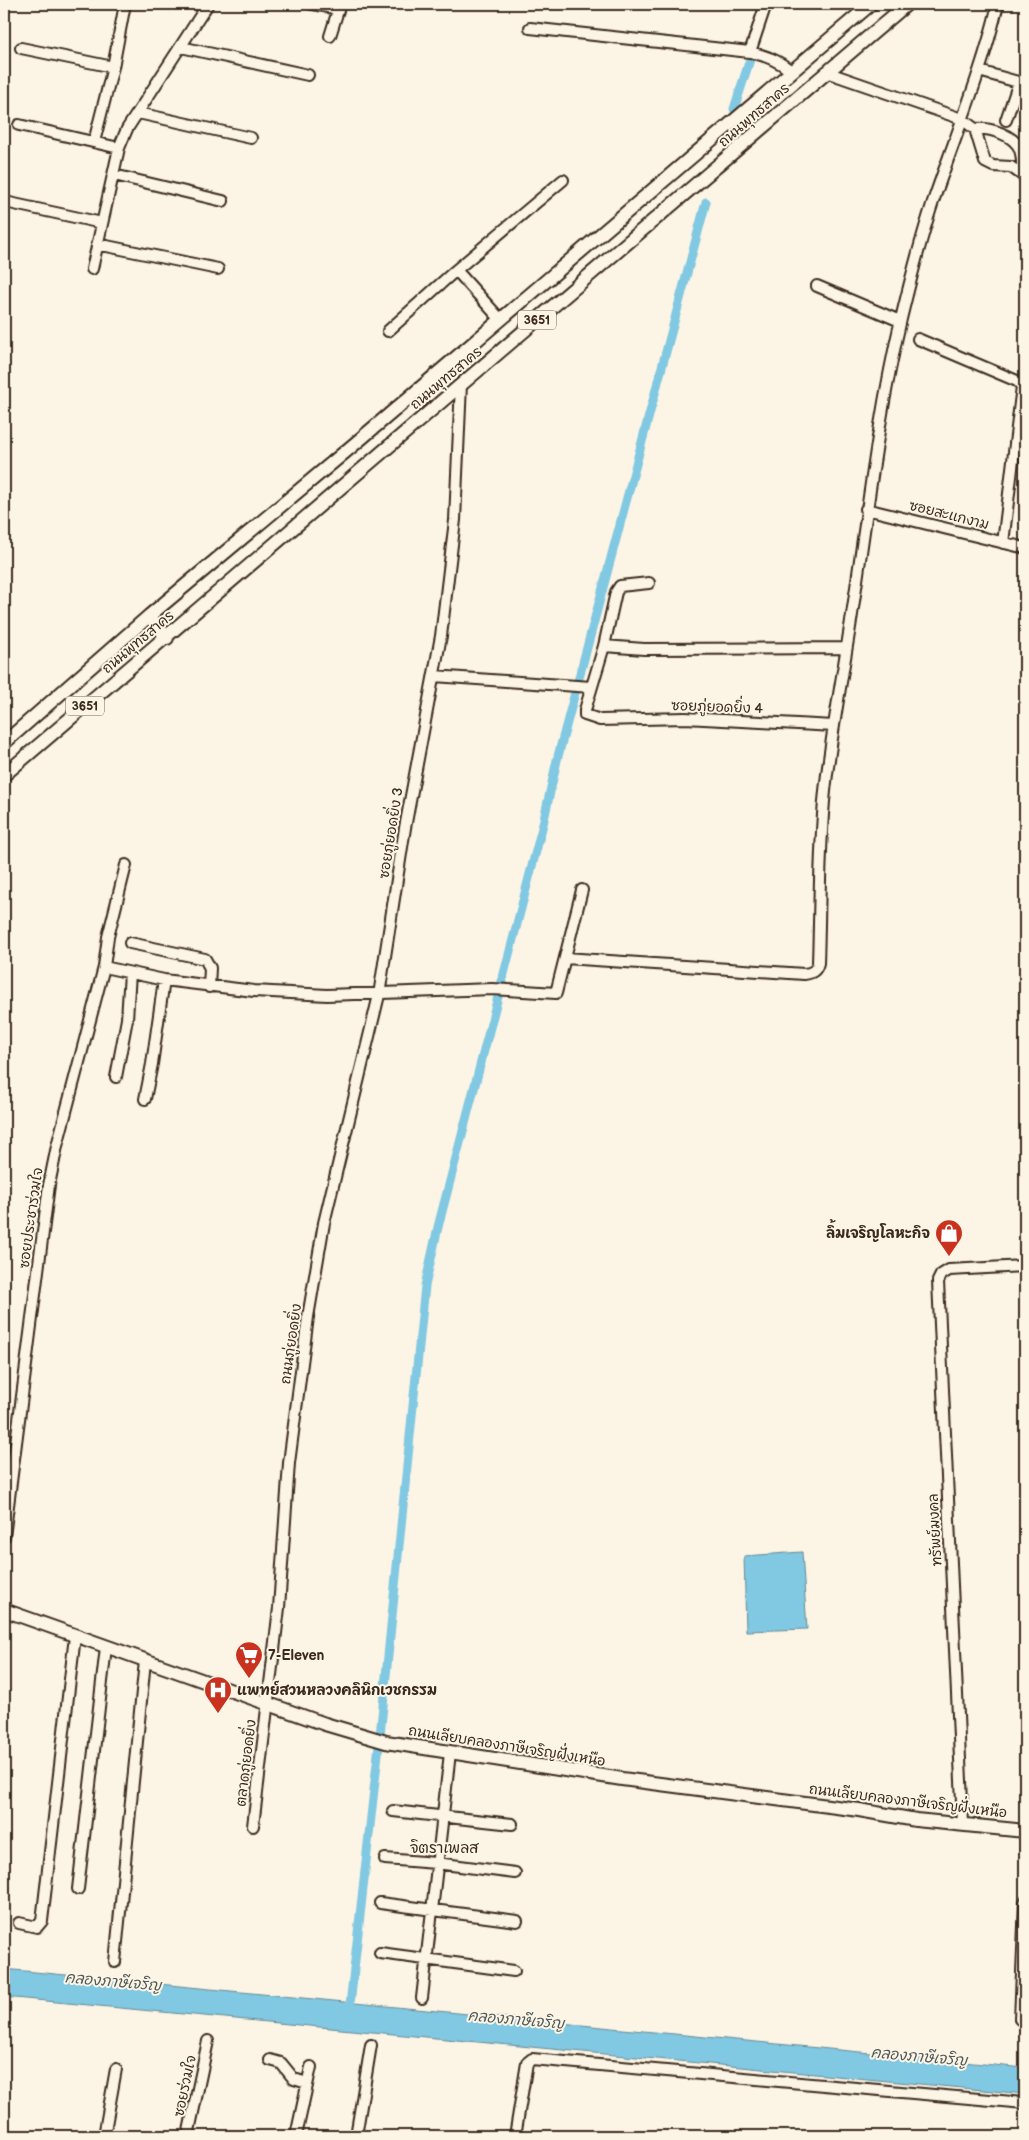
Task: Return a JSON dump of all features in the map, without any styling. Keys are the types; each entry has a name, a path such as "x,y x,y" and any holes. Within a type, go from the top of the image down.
{"main road":[{"name":"ถนนพุทธสาคร","path":"4,743 149,616 501,320 871,4"},
{"name":"ถนนพุทธสาคร","path":"4,775 167,638 461,384 907,4"},
{"path":"149,616 167,638"},
{"name":"ถนนเลียบคลองภาษีเจริญฝั่งเหนือ","path":"4,1610 380,1741 622,1779 859,1810 916,1820 1025,1832"}],"street":[{"path":"94,142 113,67 125,4"},
{"path":"92,269 119,148 138,113 208,4"},
{"path":"312,4 339,7 330,36"},
{"path":"750,52 766,4"},
{"path":"565,958 804,974 816,970 818,963 820,873 825,795 871,470 900,321 923,233 979,71 998,4"},
{"path":"530,28 750,52 782,63 791,71"},
{"path":"181,47 308,75"},
{"path":"21,48 113,67"},
{"path":"979,71 1022,83 1006,120"},
{"path":"826,72 962,119 975,129 991,130 1014,141 1021,152 1023,175"},
{"path":"138,113 250,138"},
{"path":"20,125 119,148"},
{"path":"975,129 986,162 993,166 1010,167 1023,175"},
{"path":"114,175 223,201"},
{"path":"388,331 456,270 563,180"},
{"path":"5,202 102,223"},
{"path":"97,244 218,269"},
{"path":"456,270 501,320"},
{"path":"817,286 900,321"},
{"path":"918,339 1024,384 1003,543"},
{"name":"ซอยภู่ยอดยิ่ง 3","path":"379,995 405,828 434,676 448,586 455,520 461,384"},
{"name":"ซอยสะแกงาม","path":"866,509 1025,548"},
{"path":"434,676 591,687 604,646 616,592 620,586 649,584"},
{"path":"604,646 644,649 846,648"},
{"name":"ซอยภู่ยอดยิ่ง 4","path":"591,687 585,715 600,720 685,718 834,726"},
{"name":"ซอยประชาร่วมใจ","path":"4,1538 49,1185 57,1146 104,967 108,937 126,865"},
{"path":"104,967 164,980 209,987 327,995 379,995 492,988 556,993 582,890"},
{"path":"130,943 205,959 210,968 209,987"},
{"path":"116,1077 127,1019 130,973"},
{"path":"145,1099 164,980"},
{"name":"ถนนภู่ยอดยิ่ง","path":"267,1703 279,1608 289,1463 308,1317 324,1223 379,995"},
{"name":"ทรัพย์มงคล","path":"963,1824 938,1281 941,1275 949,1270 1025,1266"},
{"path":"19,1923 37,1927 42,1921 75,1636"},
{"path":"78,1889 106,1647"},
{"path":"115,1962 145,1660"},
{"name":"ตลาดภู่ยอดยิ่ง","path":"253,1826 267,1703"},
{"path":"422,1998 441,1816 450,1753"},
{"path":"393,1811 512,1824"},
{"path":"385,1859 515,1873"},
{"path":"1020,2019 1025,1902"},
{"path":"380,1903 431,1908 517,1922"},
{"path":"380,1953 514,1971"},
{"name":"ซอยร่วมใจ","path":"188,2136 208,2041"},
{"path":"356,2136 371,2045"},
{"path":"270,2060 280,2063 294,2079 307,2083"},
{"path":"515,2136 527,2063 530,2060 585,2062 1025,2103"},
{"path":"296,2136 311,2067"},
{"path":"104,2136 116,2069"}],"water":[{"path":"802,1552 807,1629 746,1631 744,1556"},
{"name":"คลองภาษีเจริญ","path":"4,1969 1025,2068 1025,2094 4,1997"}],"waterway":[{"path":"734,109 754,47"},
{"path":"349,2014 380,1736 425,1286 438,1227 543,824 557,760 706,202"}],"place":[{"name":"ลิ้มเจริญโลหะกิจ","path":"949,1257"},
{"name":"7-Eleven","path":"249,1679"},
{"name":"แพทย์สวนหลวงคลินิกเวชกรรม","path":"218,1714"}],"district":[{"name":"จิตราเพลส","path":"444,1848"}]}
